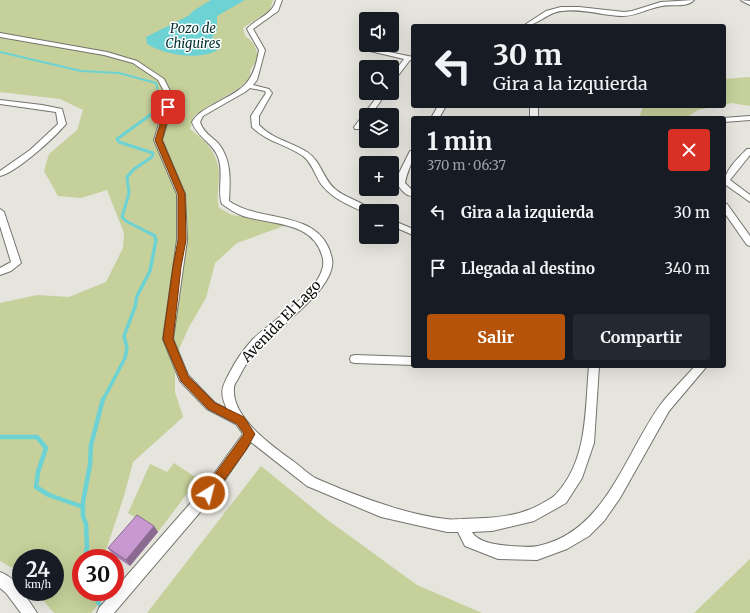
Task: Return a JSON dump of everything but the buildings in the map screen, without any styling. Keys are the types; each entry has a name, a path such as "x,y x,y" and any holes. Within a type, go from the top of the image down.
{"street":[{"path":"279,0 279,5 273,12 250,29 262,50 254,80 250,86 267,90 269,93 255,116 254,125 262,134 305,154 317,166 328,187 359,206"},
{"path":"530,24 547,13 561,9 624,14 633,13 661,4 689,2 692,0"},
{"path":"744,0 750,3"},
{"path":"0,36 105,53 135,62 161,79 168,93 168,107 158,140 181,194 182,240 168,339 184,378 211,406 240,421"},
{"path":"381,52 411,59 399,72"},
{"name":"Avenida El Lago","path":"250,86 200,115 196,122 198,129 217,146 224,160 225,202 231,208 244,213 297,224 309,232 319,242 326,252 328,265 322,279 309,296 258,342 238,365 228,388 232,408 240,421 250,434 270,451 311,482 381,511 447,526 492,525 534,515 561,499 578,474 588,444 594,368"},
{"path":"371,108 378,100"},
{"path":"0,102 42,107 59,111 62,124 12,167 0,174"},
{"path":"726,120 750,118"},
{"path":"726,181 741,160 750,151"},
{"path":"411,157 402,175 401,184 411,194"},
{"path":"726,183 750,200"},
{"path":"726,209 750,243"},
{"path":"0,212 16,263 8,269 0,272"},
{"path":"399,226 411,231"},
{"path":"355,359 411,361"},
{"path":"461,525 470,541 498,552 537,553 562,544 584,531 598,517 615,494 665,408 700,368"},
{"path":"104,613 208,493 250,434"},
{"path":"0,579 11,588 30,613"}],"green space":[{"path":"0,0 273,0 270,10 243,28 245,36 251,40 254,45 258,58 251,69 249,79 238,89 194,116 190,129 206,143 214,154 219,174 219,208 232,215 277,222 284,226 237,243 215,263 206,298 189,327 175,358 175,392 183,417 133,462 124,496 106,549 72,549 72,601 101,601 91,613 54,613 44,601 64,601 64,549 12,549 12,568 0,561 0,303 37,295 69,297 106,282 123,248 124,233 107,190 81,198 58,196 44,171 49,154 77,130 83,110 60,99 0,92"},
{"path":"750,77 750,106 731,103 726,104 726,79"},
{"path":"642,108 708,108 698,110 689,116 640,116"},
{"path":"174,463 198,479 158,532 128,513 150,464 167,472"},
{"path":"261,466 325,518 417,585 482,613 147,613"},
{"path":"750,559 750,613 694,613"}],"water":[{"name":"Pozo de Chiguires","path":"211,0 245,0 217,16 217,31 212,38 221,43 221,48 204,55 194,56 173,54 147,44 146,37 188,16 193,11"}],"waterway":[{"path":"0,52 81,71 119,73 156,83 158,92 163,100 161,103"},
{"path":"149,233 126,221 122,217 129,193 127,177 134,169 152,157 153,153 119,142 117,139 153,113 162,102"},
{"path":"103,400 125,358 127,348 124,336 135,307 137,296 150,271 156,240 154,235 149,233"},
{"path":"83,507 90,465 91,445 103,399"},
{"path":"0,437 37,437 46,448 38,472 36,487 49,495 83,507"},
{"path":"83,507 83,516 86,524 87,549"},
{"path":"98,601 105,613"}],"route":[{"path":"168,107 158,140 171,166 181,194 182,240 168,339 184,378 211,406 240,421 250,434 208,493"}]}
